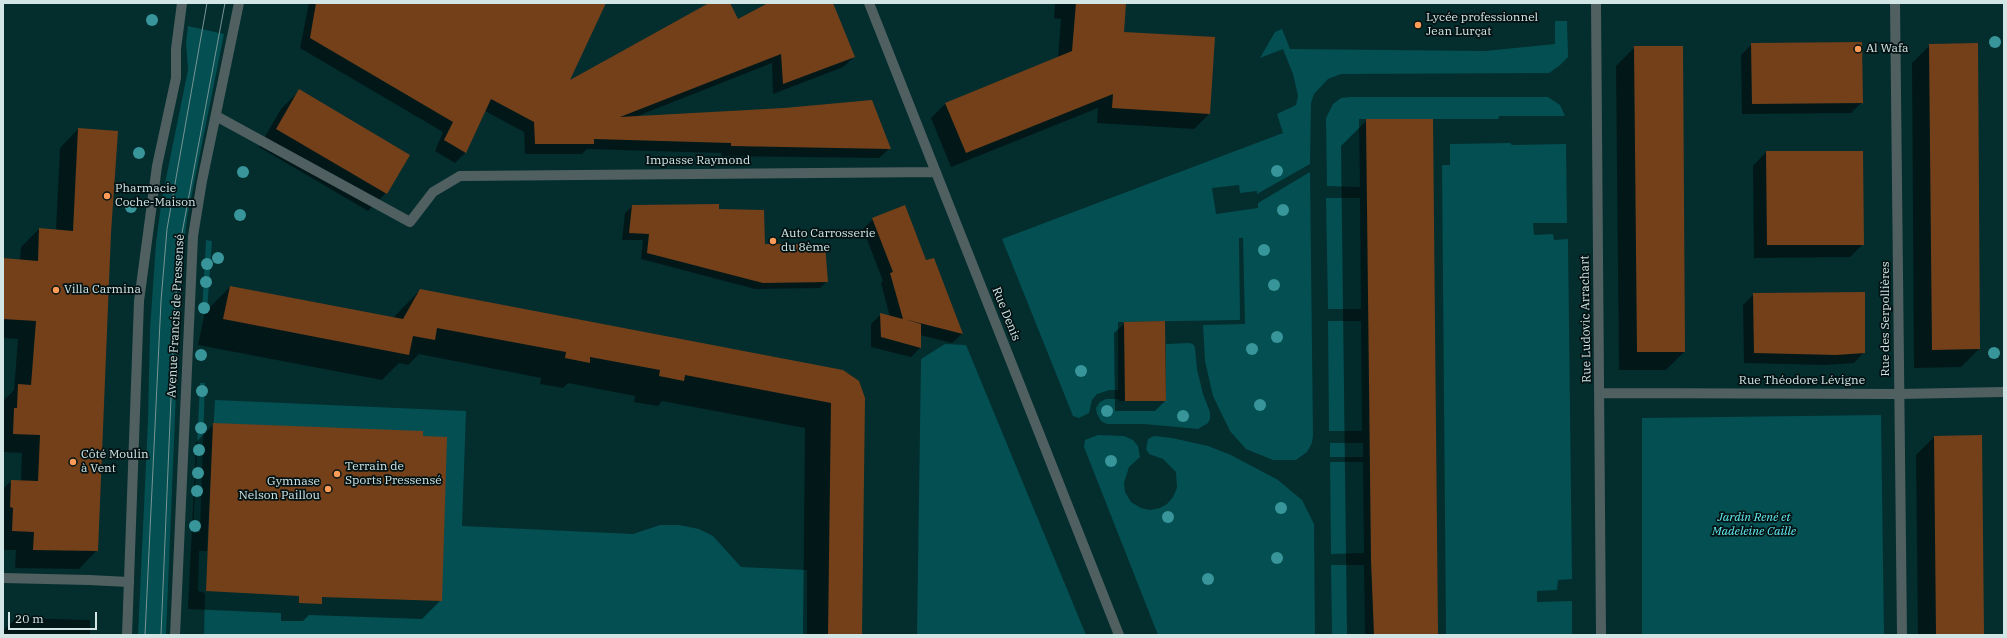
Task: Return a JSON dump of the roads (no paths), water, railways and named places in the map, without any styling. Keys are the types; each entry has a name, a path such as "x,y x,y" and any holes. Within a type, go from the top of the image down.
{"street":[{"path":"127,635 139,302 157,166 176,78 176,49 182,3"},
{"name":"Avenue Francis de Pressensé","path":"175,635 188,311 193,236 202,181 239,3"},
{"name":"Rue Denis","path":"869,3 1119,635"},
{"name":"Rue Ludovic Arrachart","path":"1596,3 1600,393 1600,635"},
{"name":"Rue des Serpollières","path":"1895,3 1902,635"},
{"name":"Impasse Raymond","path":"216,116 410,222 433,192 460,176 936,172"},
{"name":"Rue Théodore Lévigne","path":"1600,393 1899,394 2004,392"},
{"path":"3,578 129,582"}],"tram line":[{"path":"145,635 161,301 167,229 207,3"},
{"path":"161,635 175,303 182,233 225,3"}],"place":[{"name":"Lycée professionnel Jean Lurçat","path":"1418,25"},
{"name":"Al Wafa","path":"1858,49"},
{"name":"Pharmacie Coche-Maison","path":"107,196"},
{"name":"Auto Carrosserie du 8ème","path":"773,241"},
{"name":"Villa Carmina","path":"56,290"},
{"name":"Côté Moulin à Vent","path":"73,462"},
{"name":"Terrain de Sports Pressensé","path":"337,474"},
{"name":"Gymnase Nelson Paillou","path":"328,489"}],"park label":[{"name":"Jardin René et Madeleine Caille","path":"1754,525"}]}
